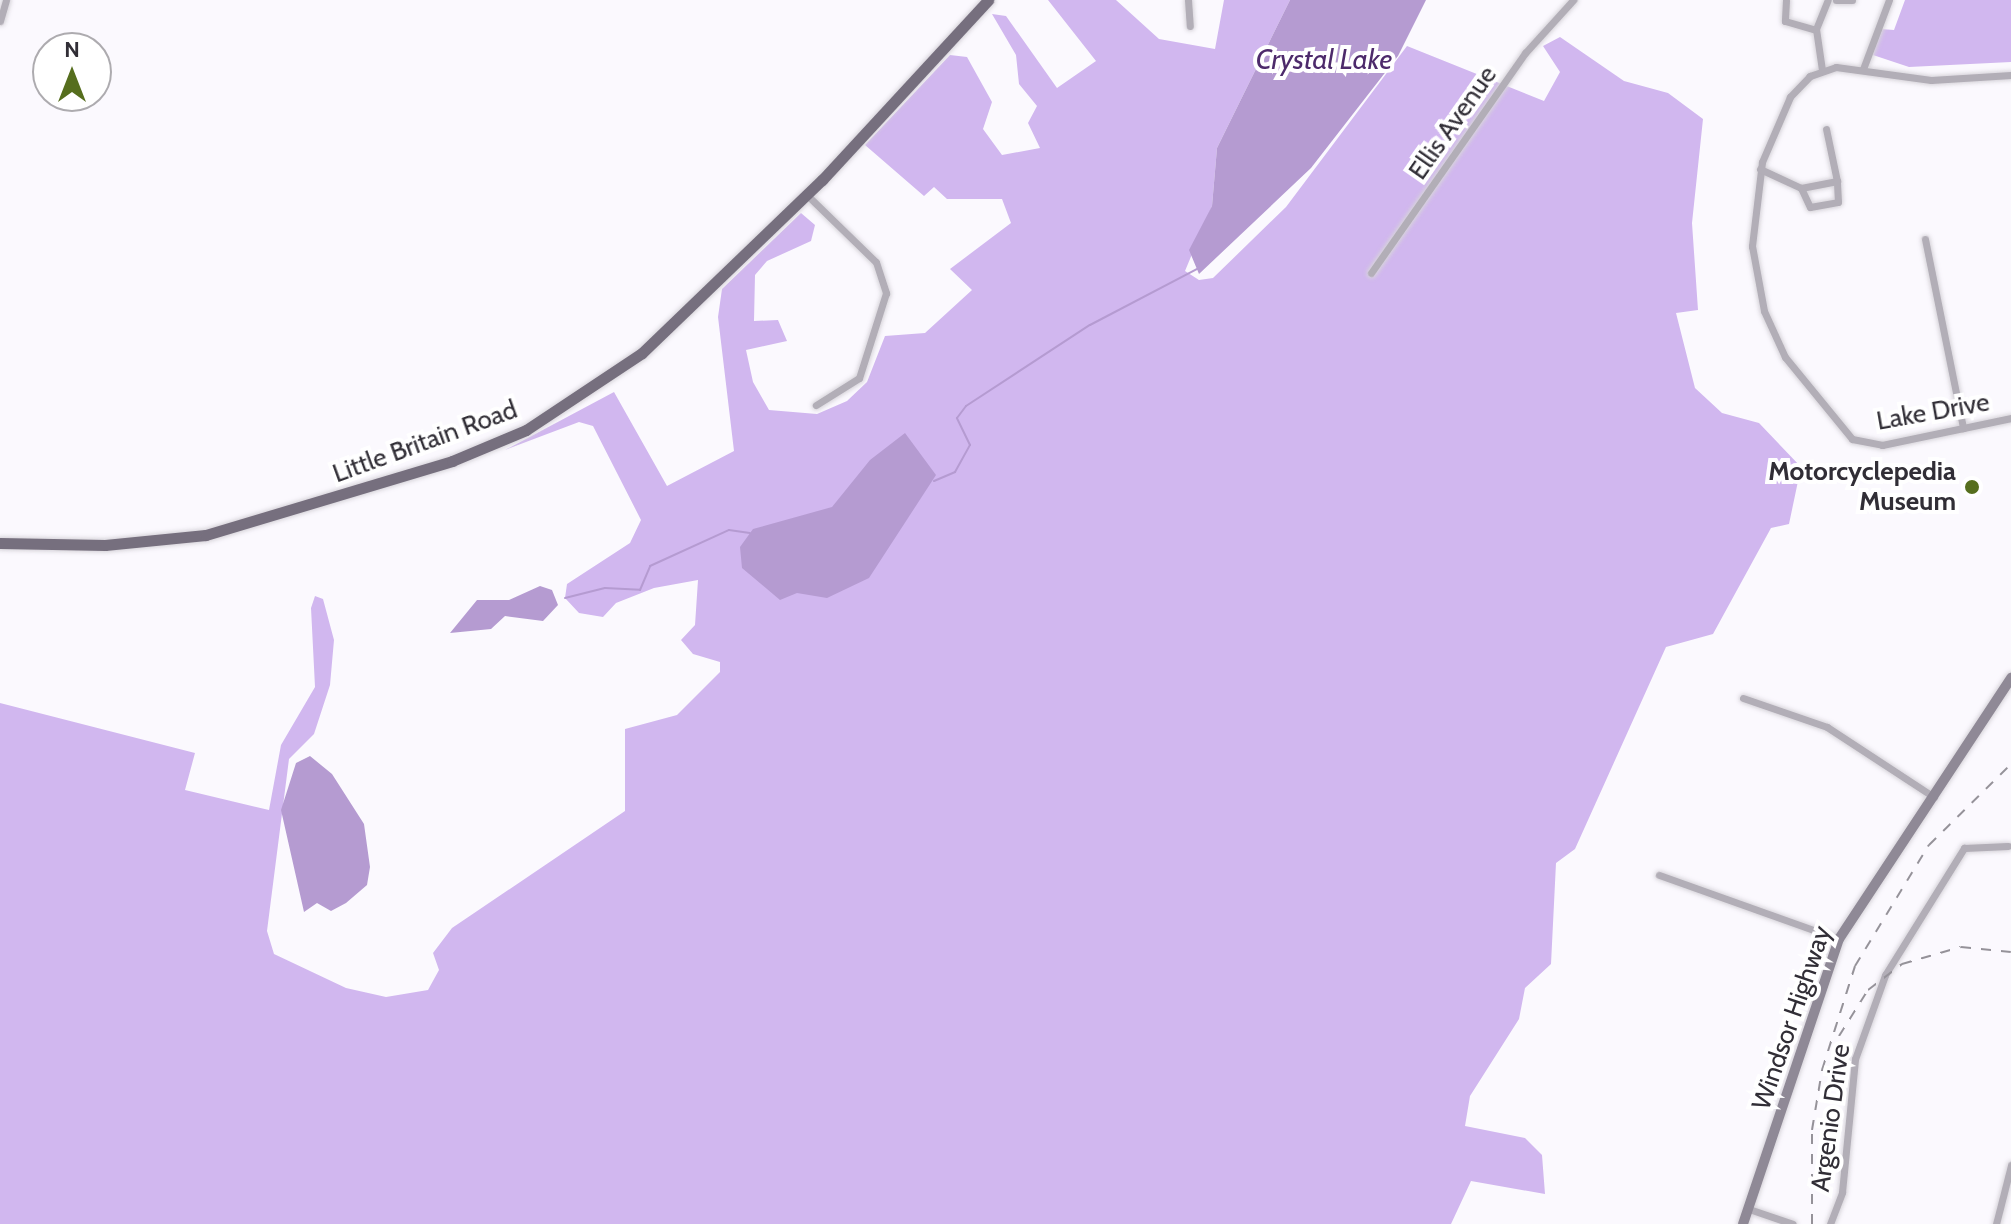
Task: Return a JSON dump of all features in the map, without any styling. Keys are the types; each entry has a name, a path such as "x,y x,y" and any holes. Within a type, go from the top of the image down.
{"main road":[{"name":"Little Britain Road","path":"0,543 105,545 206,535 492,446 567,408 642,353 807,195 988,0"},
{"name":"Windsor Highway","path":"1743,1224 1839,939 2011,678"}],"street":[{"path":"0,21 6,0"},
{"path":"1188,0 1190,26"},
{"name":"Ellis Avenue","path":"1371,273 1525,53 1573,0"},
{"path":"1786,0 1785,21 1816,30"},
{"path":"1828,0 1816,30 1822,70 1863,69 1931,80 2011,75"},
{"path":"1836,0 1852,0"},
{"path":"1863,69 1889,0"},
{"name":"Lake Drive","path":"1822,70 1790,97 1760,169 1752,246 1764,311 1785,357 1834,422 1869,445 2011,418"},
{"path":"1801,188 1810,207 1838,202 1837,181 1826,129"},
{"path":"1760,169 1801,188 1837,181"},
{"path":"807,195 876,262 886,293 859,378 816,405"},
{"path":"1925,239 1963,428"},
{"path":"1743,698 1827,727 1934,797"},
{"name":"Argenio Drive","path":"1830,1224 1842,1192 1855,1059 1885,975 1964,848 2008,846"},
{"path":"1659,875 1839,939"},
{"path":"1996,1224 2011,1165"},
{"path":"1749,1209 1793,1224"}],"shaded area":[{"path":"1048,0 1116,0 1159,39 1215,49 1224,0 1290,0 1217,148 1212,206 1185,271 1199,280 1213,278 1286,207 1407,46 1544,101 1560,72 1543,46 1560,37 1624,81 1668,93 1703,119 1692,223 1698,310 1676,313 1695,388 1722,413 1759,423 1801,467 1789,524 1771,528 1713,634 1666,647 1575,849 1556,863 1551,964 1525,988 1519,1019 1470,1096 1465,1126 1525,1138 1542,1155 1545,1194 1471,1181 1451,1224 0,1224 0,703 195,753 185,790 269,810 281,745 315,687 311,608 315,596 323,599 334,640 330,685 314,734 289,759 267,931 274,954 346,988 386,997 428,990 439,970 433,953 452,928 625,811 625,729 677,715 720,672 720,662 693,654 681,640 695,625 698,580 654,588 616,603 603,617 579,613 565,598 567,584 630,543 641,520 593,426 579,422 505,450 614,392 667,486 734,451 718,317 722,289 801,213 815,225 811,241 767,261 755,275 754,321 778,320 787,341 746,350 753,382 769,410 817,414 847,401 867,382 885,336 925,333 972,290 950,269 1011,223 1002,199 947,199 934,187 924,196 865,145 950,55 967,57 992,102 983,129 1002,155 1040,148 1028,123 1037,106 1019,84 1016,55 992,14 1006,16 1057,88 1096,61"},
{"path":"1905,0 2011,0 2011,62 1909,67 1873,55 1881,29 1894,30"}],"water":[{"name":"Crystal Lake","path":"1290,0 1426,0 1398,56 1311,168 1199,274 1189,250 1212,206 1217,148"},
{"path":"905,433 936,475 869,578 827,598 797,593 780,600 742,568 740,547 753,529 832,507 870,460"},
{"path":"540,586 552,590 558,605 543,621 505,616 491,629 450,633 477,600 509,600"},
{"path":"310,756 332,774 364,824 370,867 367,885 331,911 317,903 304,912 281,810 296,763"}],"waterway":[{"path":"934,481 955,472 970,445 957,418 966,406 1090,325 1197,269"},
{"path":"565,598 605,588 640,590 650,566 729,530 750,533"}],"railway":[{"path":"1812,1224 1812,1130 1822,1070 1855,966 1929,845 2011,764"},
{"path":"1839,1036 1868,990 1902,964 1961,947 2011,952"}],"place":[{"name":"Motorcyclepedia Museum","path":"1972,487"}]}
